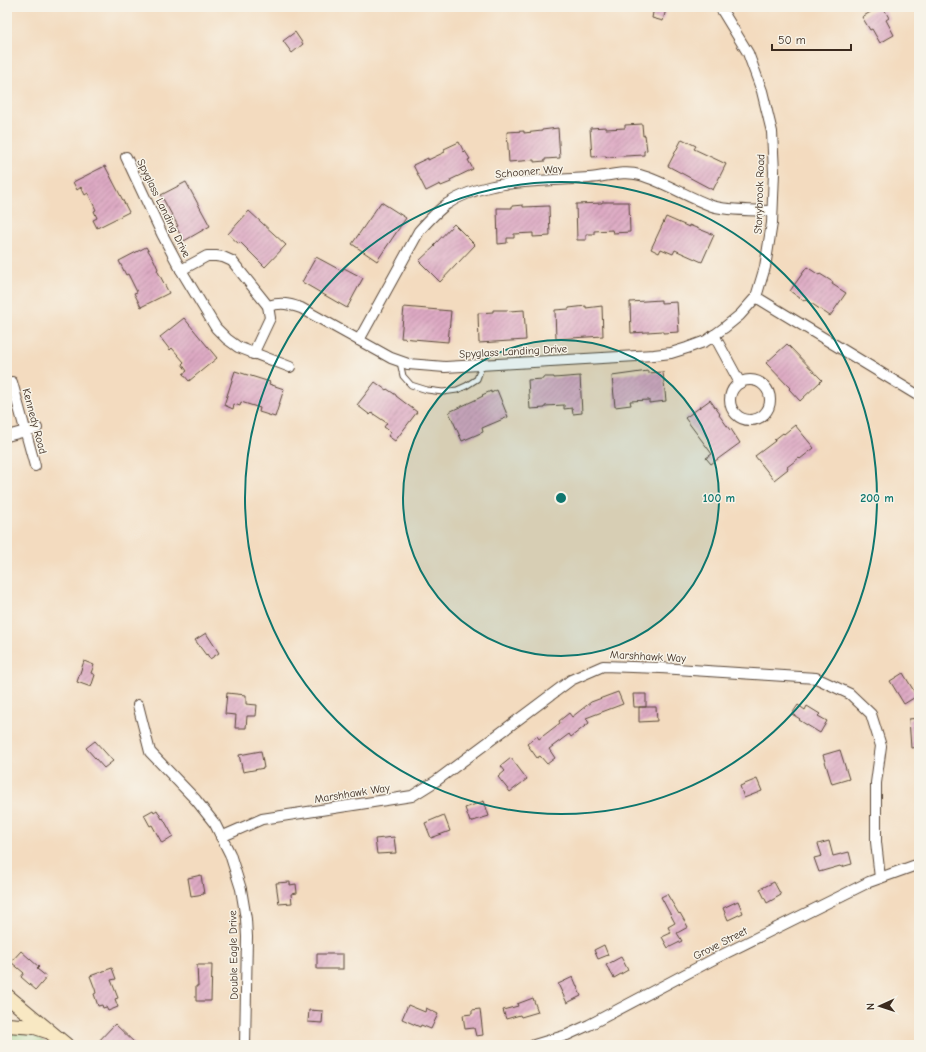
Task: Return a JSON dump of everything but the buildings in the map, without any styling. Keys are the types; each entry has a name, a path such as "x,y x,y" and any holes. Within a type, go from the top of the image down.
{"main road":[{"path":"7,996 66,1045"},
{"path":"7,1025 35,1027 51,1032"}],"street":[{"name":"Stonybrook Road","path":"720,7 747,50 762,91 772,132 774,172 772,223 765,267 756,298"},
{"name":"Spyglass Landing Drive","path":"126,157 162,234 181,270 216,328 238,347 290,367"},
{"name":"Schooner Way","path":"359,340 419,231 433,216 448,204 464,194 482,188 518,183 594,178 627,173 639,174 660,182 713,206 772,211"},
{"name":"Spyglass Landing Drive","path":"181,270 207,256 223,257 232,261 268,306 278,303 290,304 301,308 399,361 408,364 445,367 660,355 671,353 706,341 740,315 756,298"},
{"path":"756,298 919,396"},
{"path":"253,354 270,318 268,306"},
{"path":"714,335 740,383"},
{"name":"Kennedy Road","path":"12,382 35,466"},
{"path":"7,436 37,428"},
{"name":"Marshhawk Way","path":"221,837 262,819 412,796 436,781 571,680 603,666 669,668 816,678 850,694 872,714 881,746 876,784 876,842 880,878"},
{"name":"Double Eagle Drive","path":"138,705 150,752 196,800 215,824 230,854 241,889 246,919 247,957 245,1045"},
{"name":"Grove Street","path":"534,1045 567,1035 714,959 869,882 919,864"}],"lane":[{"path":"399,361 403,376 412,385 427,390 443,392 457,390 477,379 482,365"}],"green space":[{"path":"18,1032 35,1036 49,1045 7,1045 7,1033"}]}
